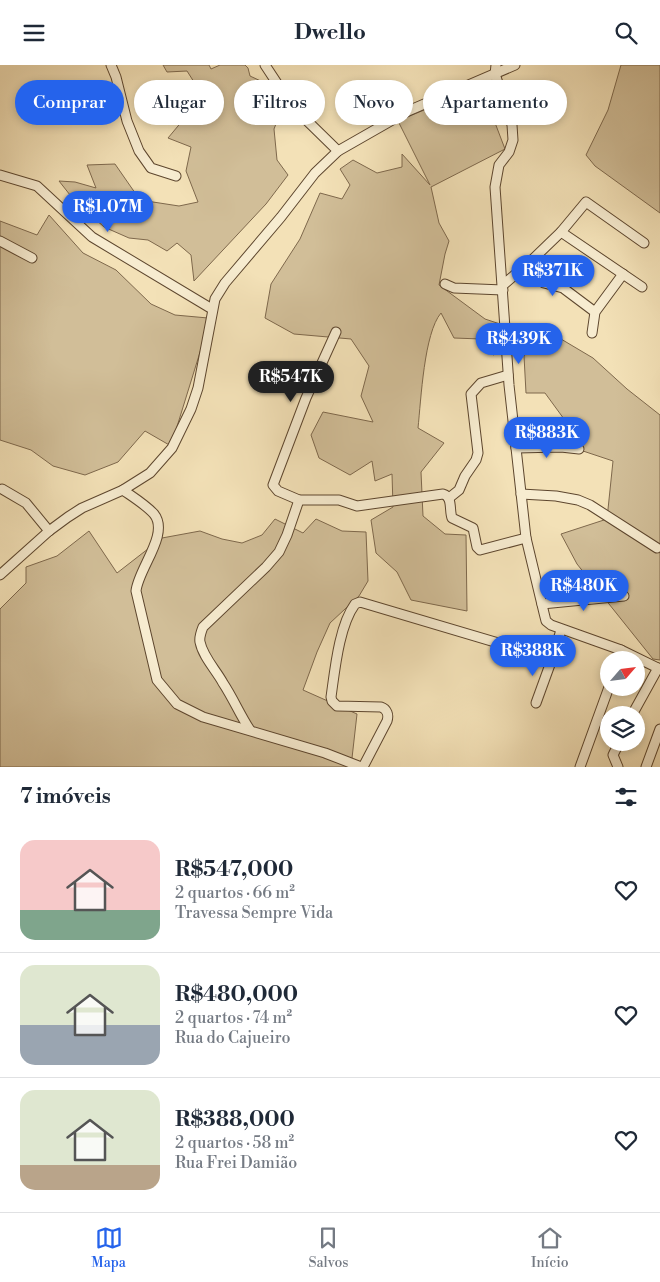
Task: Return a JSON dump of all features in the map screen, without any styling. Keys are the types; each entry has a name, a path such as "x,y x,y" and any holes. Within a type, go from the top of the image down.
{"street":[{"path":"111,65 116,77 127,121 139,151 151,168 176,176"},
{"path":"265,65 292,106 338,151"},
{"path":"0,575 48,531 82,508 123,490 150,473 172,448 191,409 198,388 214,299 315,173 338,151 408,111 496,69 515,65"},
{"path":"496,69 506,112 512,125 513,140 509,152 499,165 495,187 508,375 526,538 546,621 550,625 621,650 659,669 637,706"},
{"path":"0,175 37,186 92,237 212,309"},
{"path":"445,284 454,289 503,288 561,232 586,202 644,243"},
{"path":"561,232 642,287"},
{"path":"0,241 32,258"},
{"path":"522,268 544,283 563,288 595,312"},
{"path":"592,333 595,312 622,274"},
{"path":"336,332 306,398 273,485 278,491 299,500 338,500 357,506 443,494 449,499 452,518 473,527 477,547 480,550 526,538"},
{"path":"449,499 459,490 478,453 471,394 482,383 508,375"},
{"path":"516,448 561,447 579,449"},
{"path":"2,489 26,503 48,531"},
{"path":"123,490 154,514 158,521 156,542 136,581 136,591 157,680 177,704 203,717 325,753 362,767 387,721 387,713 384,708 380,707 337,706 331,697 338,647 351,610 355,604 360,602 552,659"},
{"path":"521,494 556,496 578,500 590,505 657,548"},
{"path":"250,730 205,654 200,642 200,634 203,627 266,567 279,552 299,500"},
{"path":"542,604 624,596"},
{"path":"536,703 561,630"},
{"path":"580,767 606,696"},
{"path":"646,767 660,729"},
{"path":"615,751 613,755 618,767"}],"shaded area":[{"path":"163,65 209,65 211,69 220,65 245,65 250,76 259,80 234,80 234,125 276,125 274,129 277,160 288,175 266,204 194,281 191,255 177,243 167,251 148,240 129,238 104,227 74,200 59,181 75,182 96,188 87,165 115,164 140,200 179,206 198,202 186,171 191,147 168,138 179,125 224,125 224,80 193,80 187,71 167,72"},
{"path":"621,65 660,65 660,213 595,166 586,155 608,110"},
{"path":"423,110 423,125 496,125 505,149 431,187 439,223 449,241 439,285 485,319 500,324 501,352 493,355 481,339 454,338 441,313 431,335 422,385 418,428 444,443 421,472 423,516 445,534 466,535 467,611 411,600 397,572 376,553 371,520 393,507 392,474 375,481 372,461 350,475 319,458 311,435 323,412 373,422 361,396 369,366 351,339 294,334 265,318 271,284 300,239 320,193 342,199 350,185 340,169 353,160 377,173 402,167 402,154 430,185 400,125 413,125 413,115"},
{"path":"49,215 83,253 116,270 151,304 175,315 208,318 205,336 171,446 145,431 118,462 85,475 53,466 31,450 0,440 0,221 37,235"},
{"path":"538,339 561,339 593,358 627,389 660,415 660,660 653,659 577,564 561,534 607,519 613,461 577,449 564,419 545,393 526,393 524,356"},
{"path":"275,519 303,533 316,519 342,531 366,532 368,581 359,596 330,623 303,690 357,714 351,767 0,767 0,609 26,583 26,567 57,556 89,531 117,573 162,538 200,531 222,539 242,543 262,535"}]}
